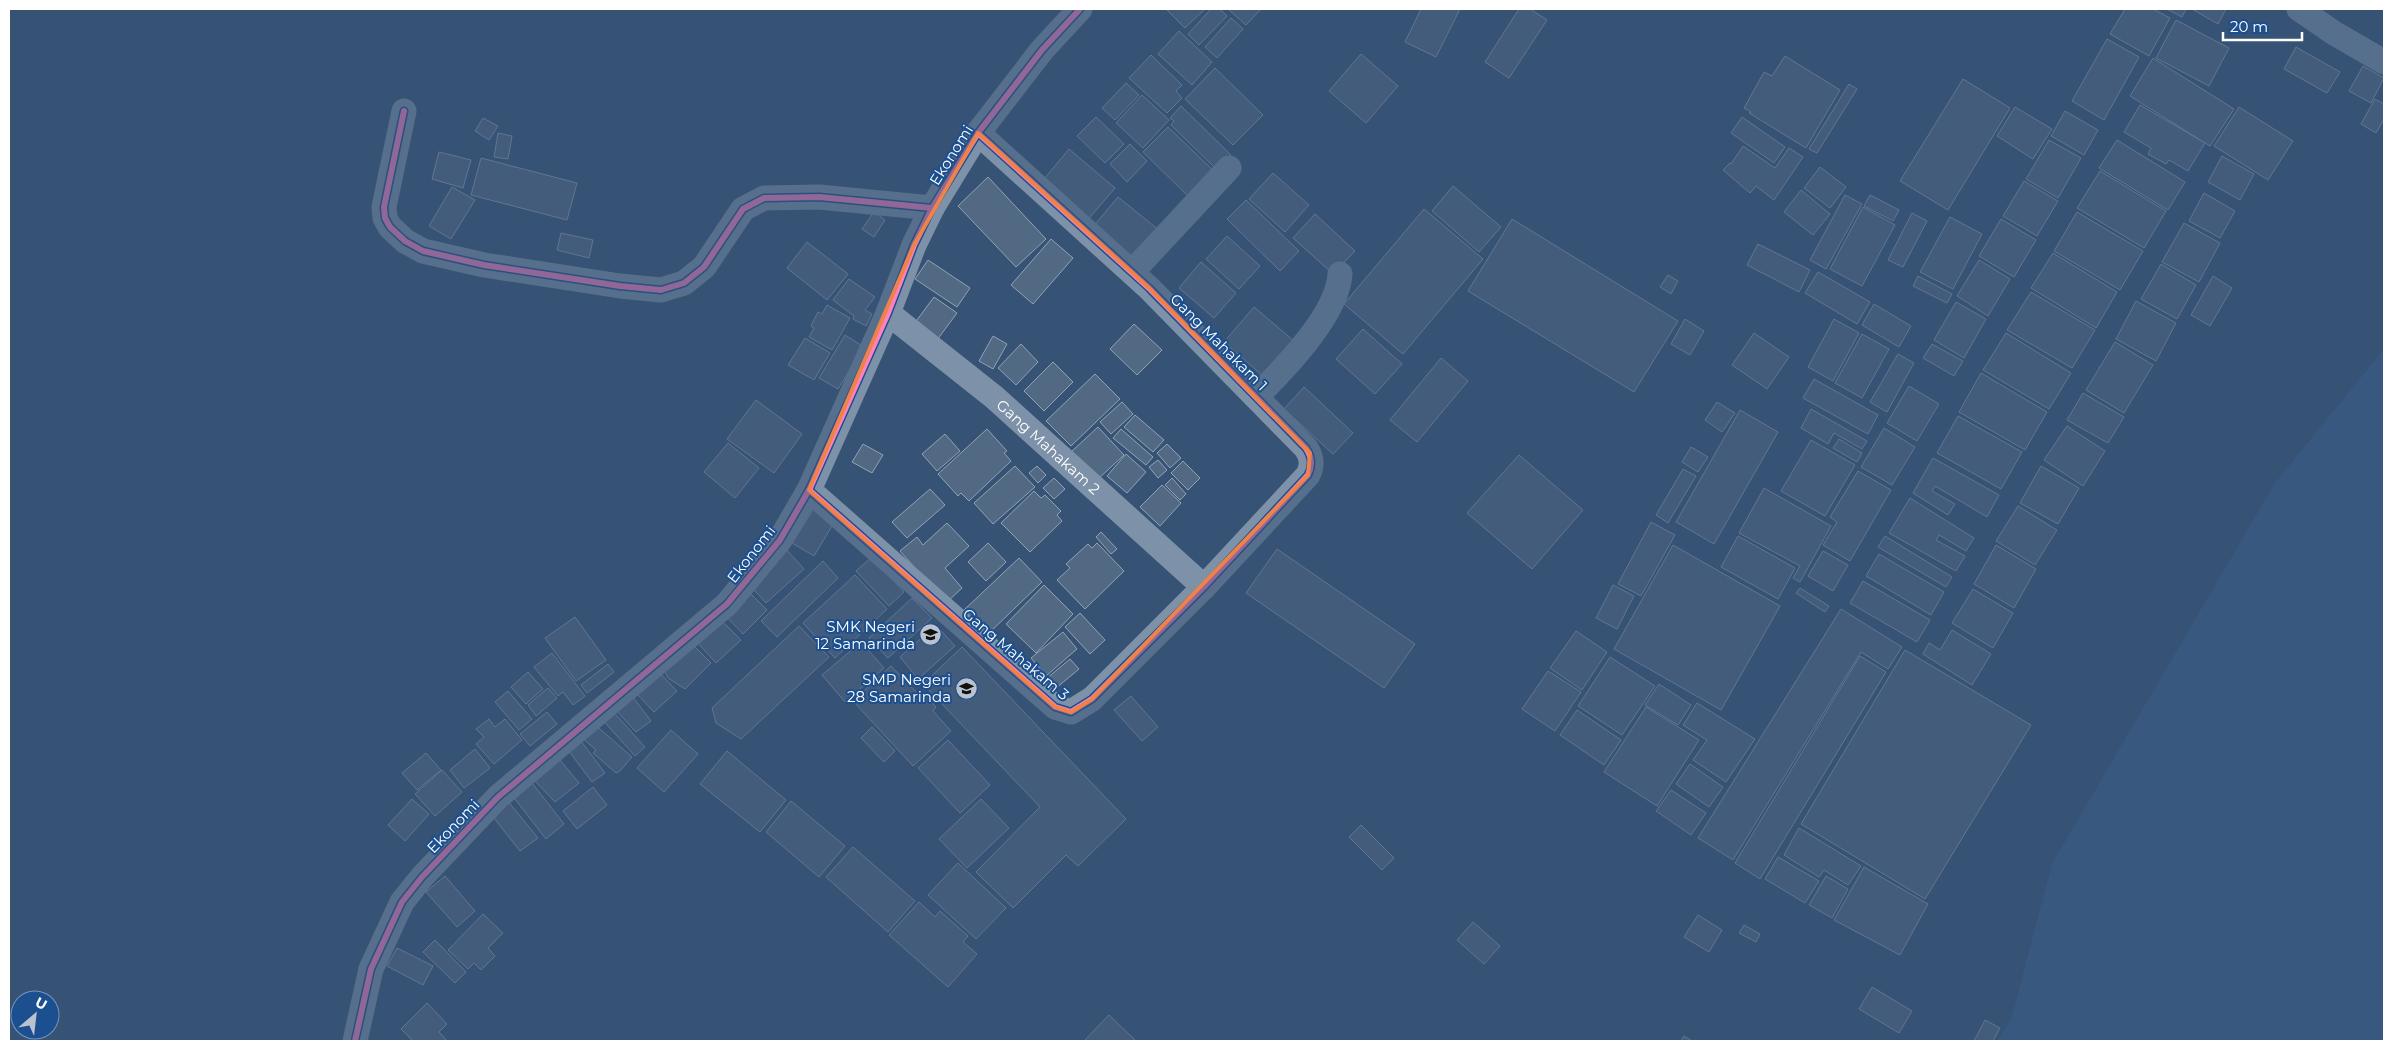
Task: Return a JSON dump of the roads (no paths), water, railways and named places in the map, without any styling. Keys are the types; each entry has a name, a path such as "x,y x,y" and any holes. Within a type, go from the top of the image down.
{"street":[{"name":"Ekonomi","path":"354,1041 371,969 402,902 422,877 498,797 726,604 780,540 809,490 888,313 914,245 932,208 978,133 1042,50 1080,9"},
{"path":"2299,9 2334,33 2384,62"},
{"path":"404,111 384,207 385,218 390,227 405,241 423,252 484,265 620,286 661,290 684,283 704,267 743,209 764,198 819,197 932,208"},
{"name":"Gang Mahakam 1","path":"978,133 1132,272 1306,448 1312,467 1308,475 1204,587"},
{"path":"1132,272 1229,168"},
{"path":"1256,397 1282,371 1326,314 1335,298 1340,274"},
{"name":"Gang Mahakam 2","path":"888,313 994,397 1204,587"},
{"name":"Gang Mahakam 3","path":"809,490 1055,707 1064,711 1072,712 1078,710 1092,700 1204,587"}],"water":[{"path":"2384,349 2384,1041 1997,1041 2011,1020 2052,864 2275,483"}],"place":[{"name":"SMK Negeri 12 Samarinda","path":"931,635"},
{"name":"SMP Negeri 28 Samarinda","path":"967,688"}]}
